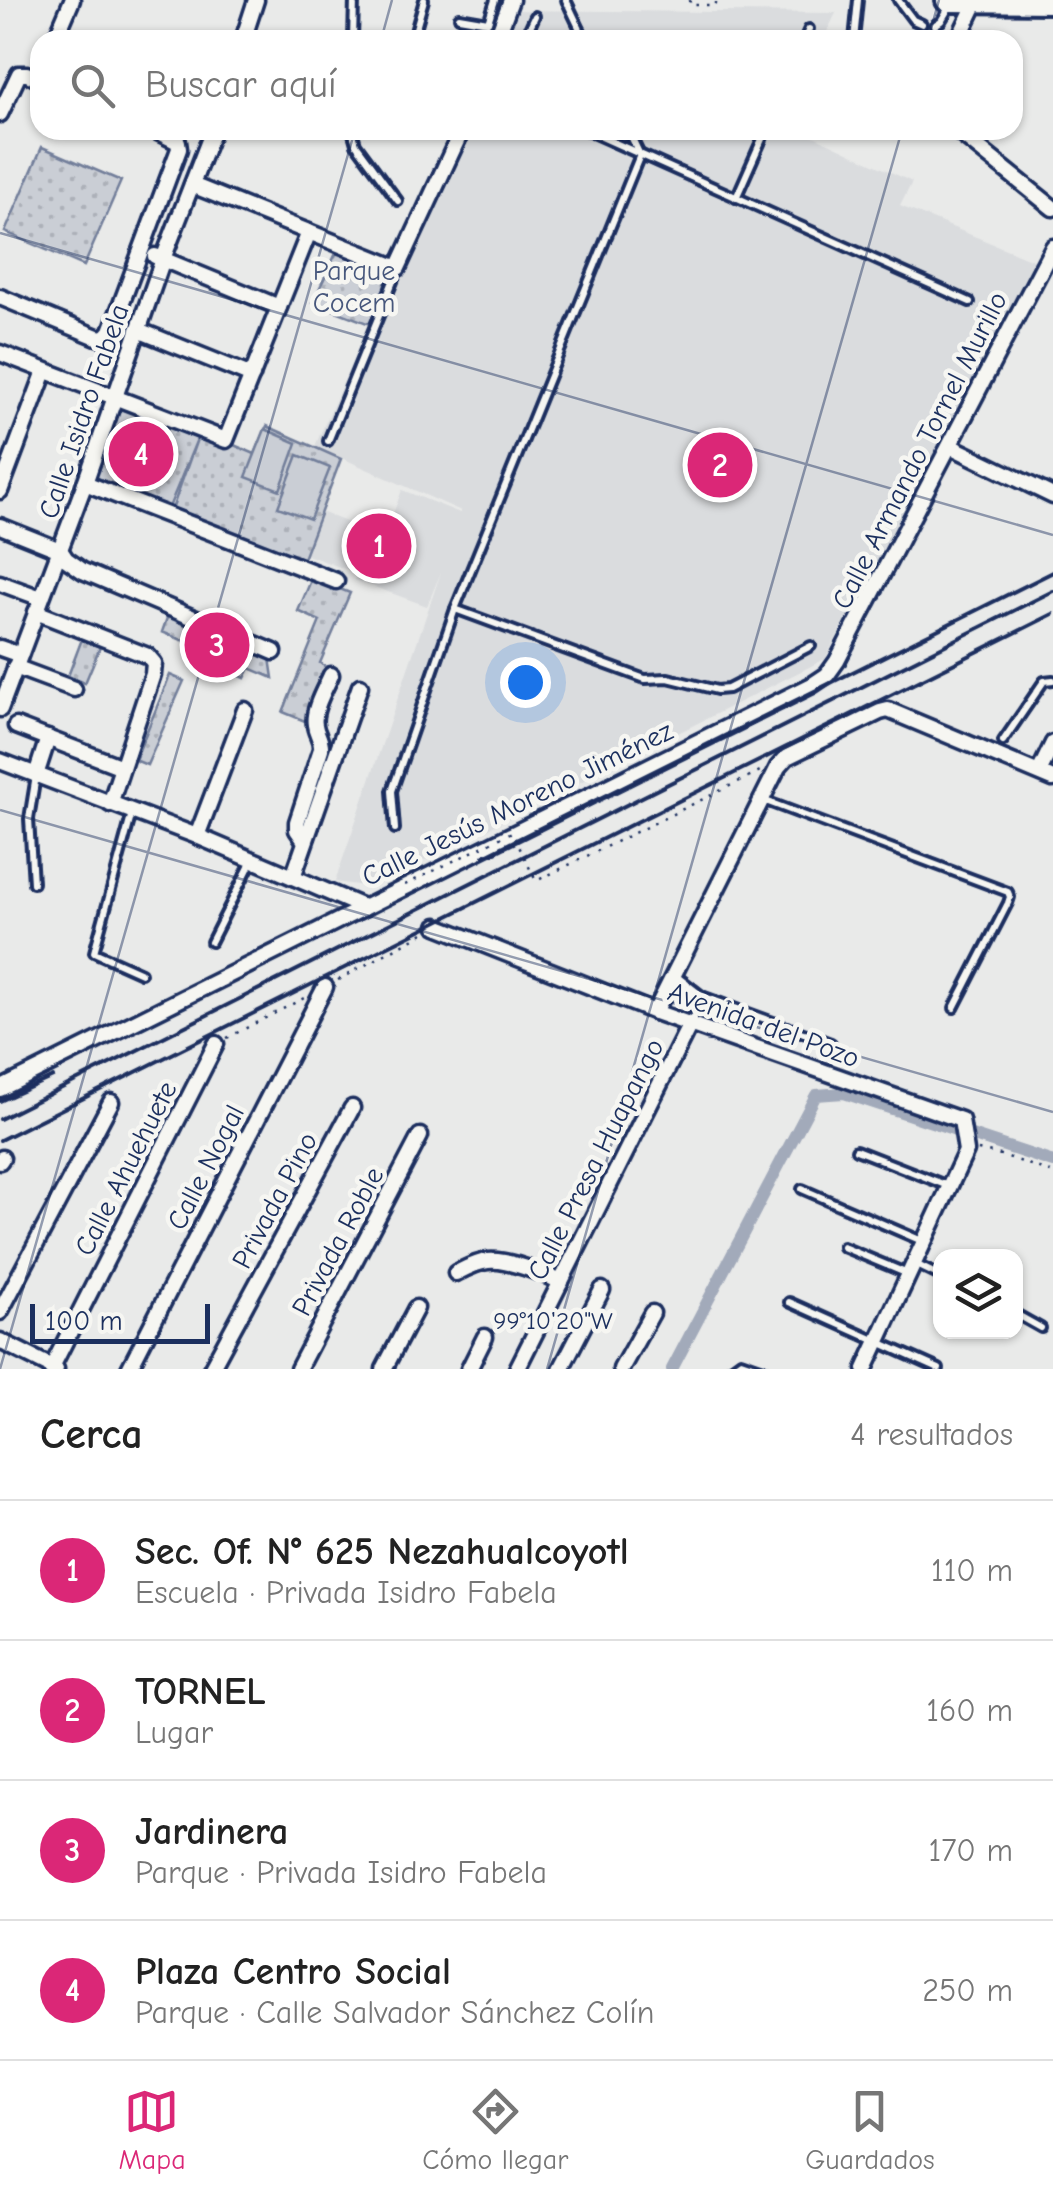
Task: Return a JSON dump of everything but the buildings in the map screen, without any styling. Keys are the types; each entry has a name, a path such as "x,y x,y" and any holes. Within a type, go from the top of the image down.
{"main road":[{"path":"951,0 1053,1"}],"street":[{"path":"59,30 72,0"},
{"path":"246,30 256,0"},
{"path":"500,30 512,0"},
{"path":"962,30 976,0"},
{"path":"0,114 19,74 30,75"},
{"path":"0,298 105,338 142,251 178,149 174,140"},
{"name":"Calle Isidro Fabela","path":"0,709 209,140"},
{"path":"192,185 398,268 457,140"},
{"path":"968,140 1053,208"},
{"path":"0,353 226,440 310,232"},
{"name":"Calle Armando Tornel Murillo","path":"827,675 1053,247"},
{"path":"142,251 279,306"},
{"path":"138,330 252,376"},
{"path":"0,491 45,372"},
{"path":"950,446 1053,496"},
{"path":"85,484 336,581"},
{"path":"0,526 60,550 83,571 274,652"},
{"path":"0,583 148,656 154,663 110,804"},
{"path":"0,648 17,661 74,688"},
{"name":"Calle Jesús Moreno Jiménez","path":"0,761 197,836 363,907 827,675"},
{"path":"304,840 296,822 322,750 314,718 330,676"},
{"path":"293,877 360,686"},
{"path":"197,836 245,710"},
{"name":"Calle Presa Huapango","path":"655,1012 782,762 888,710 1046,775"},
{"path":"16,726 122,767"},
{"path":"36,775 48,738"},
{"path":"1046,775 1053,743"},
{"path":"0,1088 363,907"},
{"name":"Avenida del Pozo","path":"438,926 655,1012 962,1120 966,1148"},
{"name":"Calle Nogal","path":"129,1369 325,987"},
{"name":"Calle Presa Huapango","path":"517,1369 690,1024"},
{"name":"Calle Ahuehuete","path":"53,1368 216,1044"},
{"path":"0,1312 111,1102"},
{"name":"Privada Pino","path":"211,1369 352,1108"},
{"name":"Privada Roble","path":"298,1369 420,1136"},
{"path":"864,1369 966,1148"},
{"path":"456,1272 483,1261 498,1261 561,1282"},
{"path":"563,1364 602,1290"},
{"path":"384,1369 416,1308"},
{"path":"621,1369 652,1314"},
{"path":"469,1369 485,1338"},
{"path":"0,1341 53,1368"}],"lane":[{"path":"353,30 354,0"},
{"path":"416,30 424,0"},
{"path":"459,17 488,22 496,0"},
{"path":"566,0 580,30"},
{"path":"855,30 858,0"},
{"path":"898,0 913,20 922,24"},
{"path":"935,24 941,21 951,0"},
{"path":"529,30 535,16"},
{"path":"355,140 398,201"},
{"path":"608,140 970,302"},
{"path":"394,829 392,791 455,609 640,155 633,140"},
{"path":"736,198 762,140"},
{"path":"328,442 398,268"},
{"path":"455,609 645,679 668,678 717,690 728,689 811,646"},
{"path":"1003,741 1044,681 1053,680"},
{"path":"32,883 29,819 36,775"},
{"path":"762,800 1008,892 1008,903 954,1008"},
{"path":"132,812 94,952 140,973"},
{"path":"211,942 252,860"},
{"path":"674,974 702,996 830,1043"},
{"path":"690,1024 702,996"},
{"path":"856,1150 950,1187"},
{"path":"802,1189 924,1242"},
{"path":"843,1247 933,1274"},
{"path":"789,1302 938,1369"},
{"path":"1023,1318 1041,1328"},
{"path":"730,1369 741,1361 764,1369"}],"path":[{"path":"690,2 716,5 716,0"},
{"path":"404,885 512,832 536,881 748,777"},
{"path":"966,1148 1053,1174"}],"shaded area":[{"path":"500,10 836,13 828,30 493,30"},
{"path":"452,140 822,140 912,182 900,206 1035,261 825,659 372,887 335,882 441,572 427,606 355,580 356,573 305,554 321,512 384,537 402,490 461,511 315,446"}],"green space":[{"path":"42,147 121,181 84,266 5,232"},
{"name":"Parque Cocem","path":"339,247 394,271 372,325 313,302"},
{"path":"114,394 255,454 267,426 341,459 301,564 171,512 197,439 168,510 84,477"},
{"path":"265,429 297,443 280,490 246,477"},
{"path":"298,455 330,468 310,519 278,507"},
{"path":"312,578 350,593 320,663 326,667 305,721 283,712 320,621 298,611"},
{"path":"168,615 270,658 273,678 250,668 245,678 236,674 239,663 162,632"},
{"path":"82,639 100,647 85,683 68,676"},
{"path":"170,675 184,681 147,765 135,760"}],"waterway":[{"path":"672,1369 816,1095 844,1093 1053,1162"}],"railway":[{"path":"484,856 1053,572"},
{"path":"0,1119 1053,591"},
{"path":"0,1140 1053,614"},
{"path":"0,1101 53,1077"}],"place":[{"name":"Plaza Centro Social","path":"141,454"},
{"name":"TORNEL","path":"720,465"},
{"name":"Sec. Of. N° 625 Nezahualcoyotl","path":"379,546"},
{"name":"Jardinera","path":"217,645"}]}
